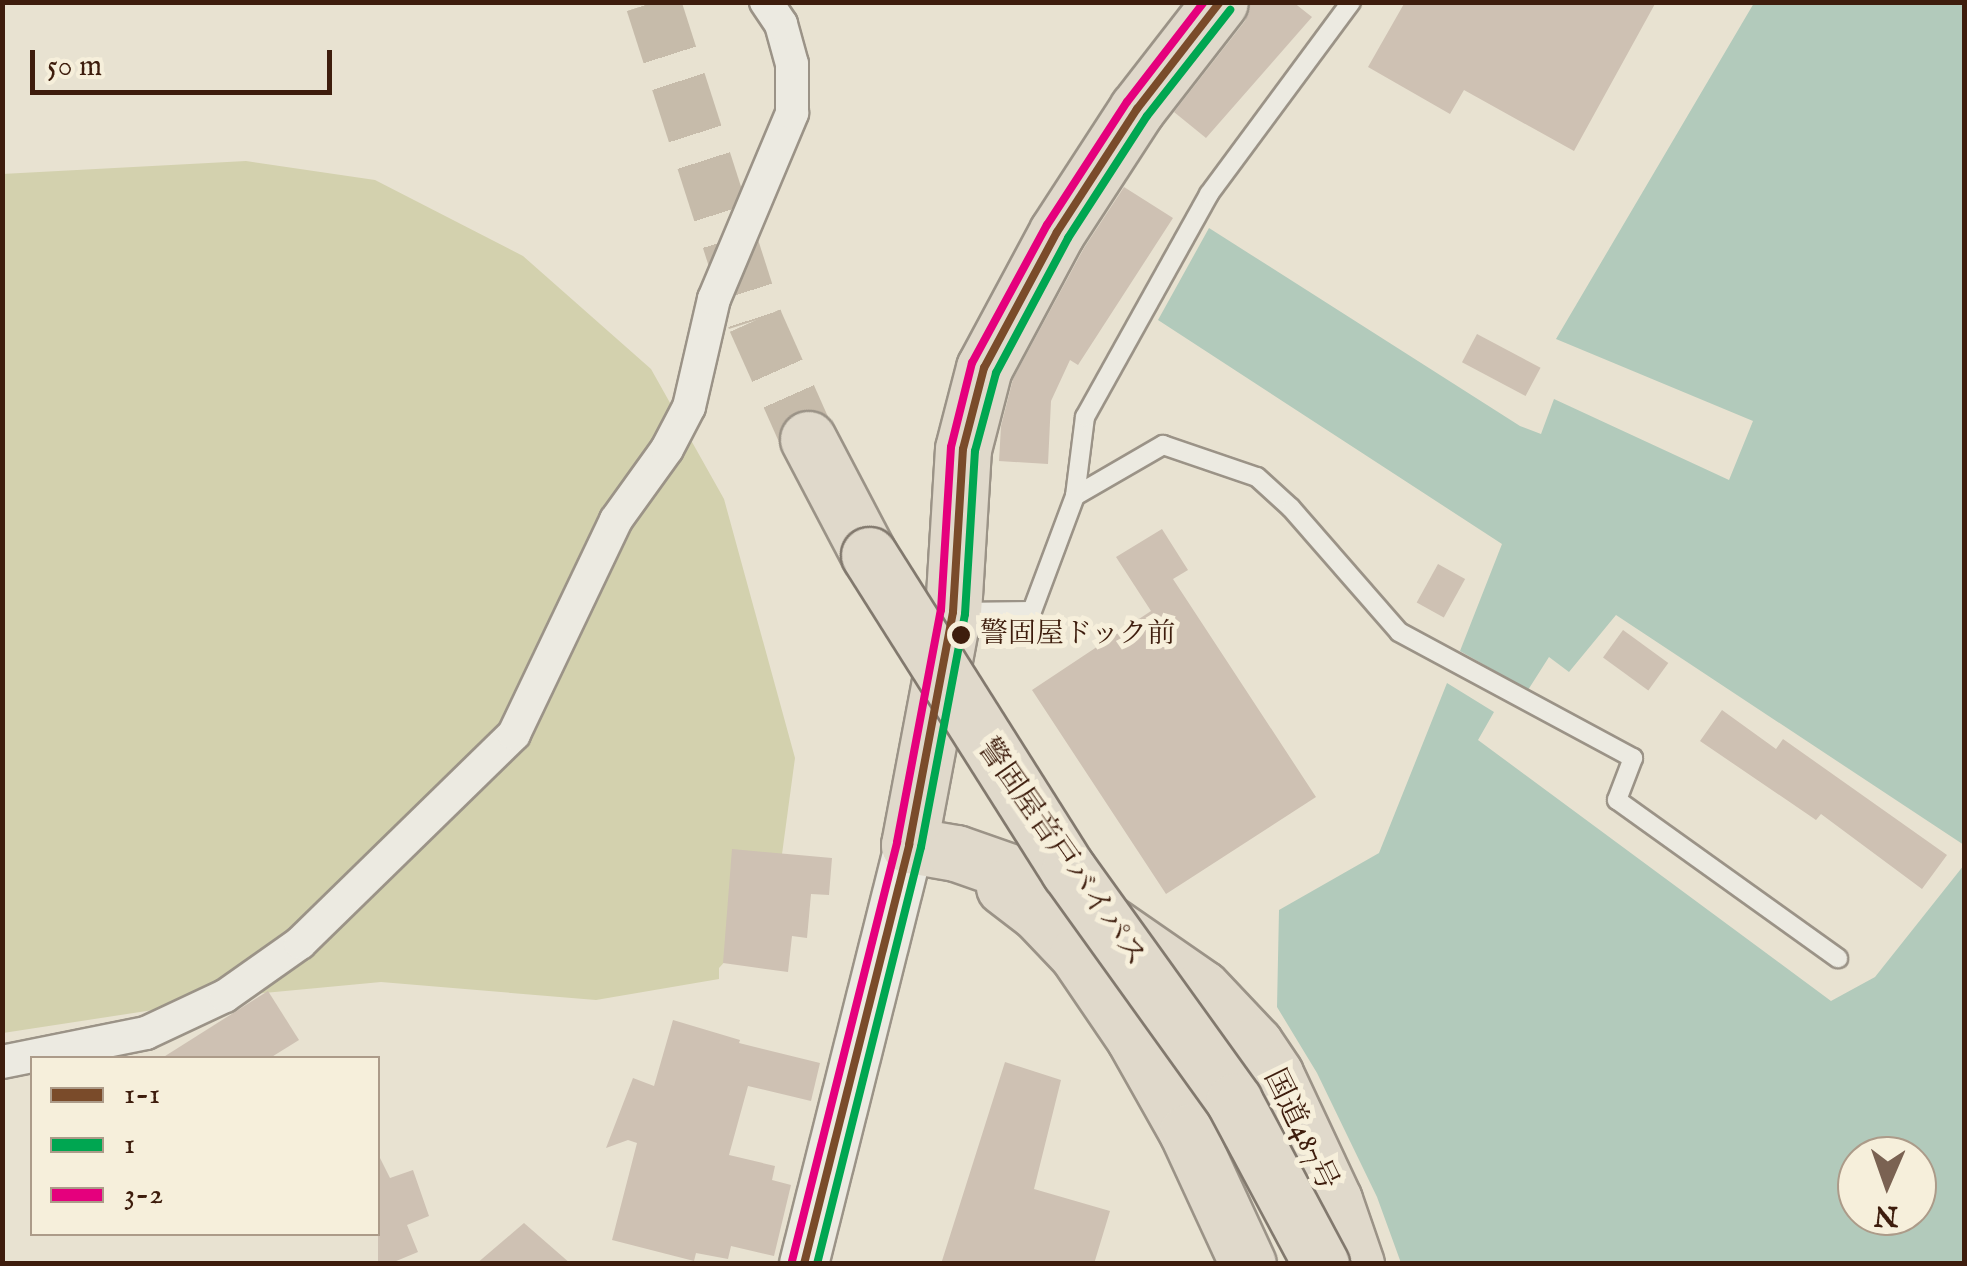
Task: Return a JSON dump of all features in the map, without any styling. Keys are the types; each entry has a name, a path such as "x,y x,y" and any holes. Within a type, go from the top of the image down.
{"highway":[{"path":"1220,2 1137,109 1066,217 984,368 963,449 953,612 909,845 1010,890 1077,954 1134,1038 1187,1132 1248,1264"},
{"name":"警固屋音戸バイパス","path":"808,438 869,555 1069,871 1234,1100 1322,1264"},
{"name":"国道487号","path":"909,845 956,853 1058,890 1202,988 1255,1044 1275,1074 1334,1200 1356,1264"}],"street":[{"path":"32,1056 146,1033 225,996 300,943 514,734 616,520 666,449 689,407 714,299 792,113 792,64 781,24 766,2"},
{"path":"804,1264 909,845"},
{"path":"2,1062 30,1056"}],"lane":[{"path":"953,612 1032,610 1075,496 1084,417 1209,194 1352,2"},
{"path":"1075,496 1163,445 1257,477 1291,508 1399,632 1632,758 1617,800 1838,958"}],"shaded area":[{"path":"1754,3 1964,3 1964,845 1616,615 1569,672 1549,657 1528,690 1460,651 1502,544 1158,320 1209,228 1520,426 1541,434 1554,399 1729,480 1753,421 1556,339"},
{"path":"246,161 375,180 523,256 651,369 724,499 795,758 775,906 719,968 719,979 596,1000 381,982 264,993 3,1033 2,174"},
{"path":"1447,683 1494,712 1478,740 1831,1001 1875,977 1964,865 1964,1263 1401,1263 1377,1197 1317,1073 1277,1007 1279,910 1379,853"}],"building":[{"path":"1251,2 1293,2 1312,17 1206,138 1174,112 1245,21"},
{"path":"1405,2 1656,2 1574,151 1464,90 1450,114 1368,67"},
{"path":"1124,187 1173,218 1078,365 1070,360 1051,401 1048,464 999,461 1001,426 1013,379 1084,248"},
{"path":"1477,334 1541,368 1526,396 1462,362"},
{"path":"1162,529 1188,570 1173,579 1316,797 1166,894 1032,690 1151,611 1116,557"},
{"path":"1438,564 1465,579 1444,618 1417,602"},
{"path":"1623,630 1668,663 1648,690 1603,658"},
{"path":"1722,710 1776,749 1783,739 1947,855 1922,889 1821,814 1816,820 1700,741"},
{"path":"732,849 832,858 829,895 811,894 807,938 792,936 788,972 723,963"},
{"path":"268,991 299,1040 273,1056 165,1056"},
{"path":"673,1020 740,1040 739,1043 820,1063 811,1101 748,1086 729,1155 775,1166 772,1180 791,1185 774,1256 731,1246 728,1259 696,1253 694,1261 612,1240 637,1143 628,1140 606,1148 633,1078 654,1086"},
{"path":"1005,1062 1061,1080 1034,1189 1110,1211 1094,1264 941,1264"},
{"path":"380,1158 390,1178 413,1170 429,1216 407,1225 418,1252 389,1264 378,1264"},
{"path":"524,1223 571,1264 476,1264"}],"tunnel":[{"path":"653,2 755,320 808,439"}],"transit line":[{"name":"3-2","path":"792,1261 897,842 941,610 951,447 972,363 1047,225 1127,102 1204,2"},
{"name":"1-1","path":"804,1264 909,845 953,612 963,449 984,368 1057,232 1137,109 1220,2"},
{"name":"1","path":"817,1264 921,847 965,614 975,451 996,373 1068,238 1147,116 1230,10"}],"place":[{"name":"警固屋ドック前","path":"961,635"}]}
